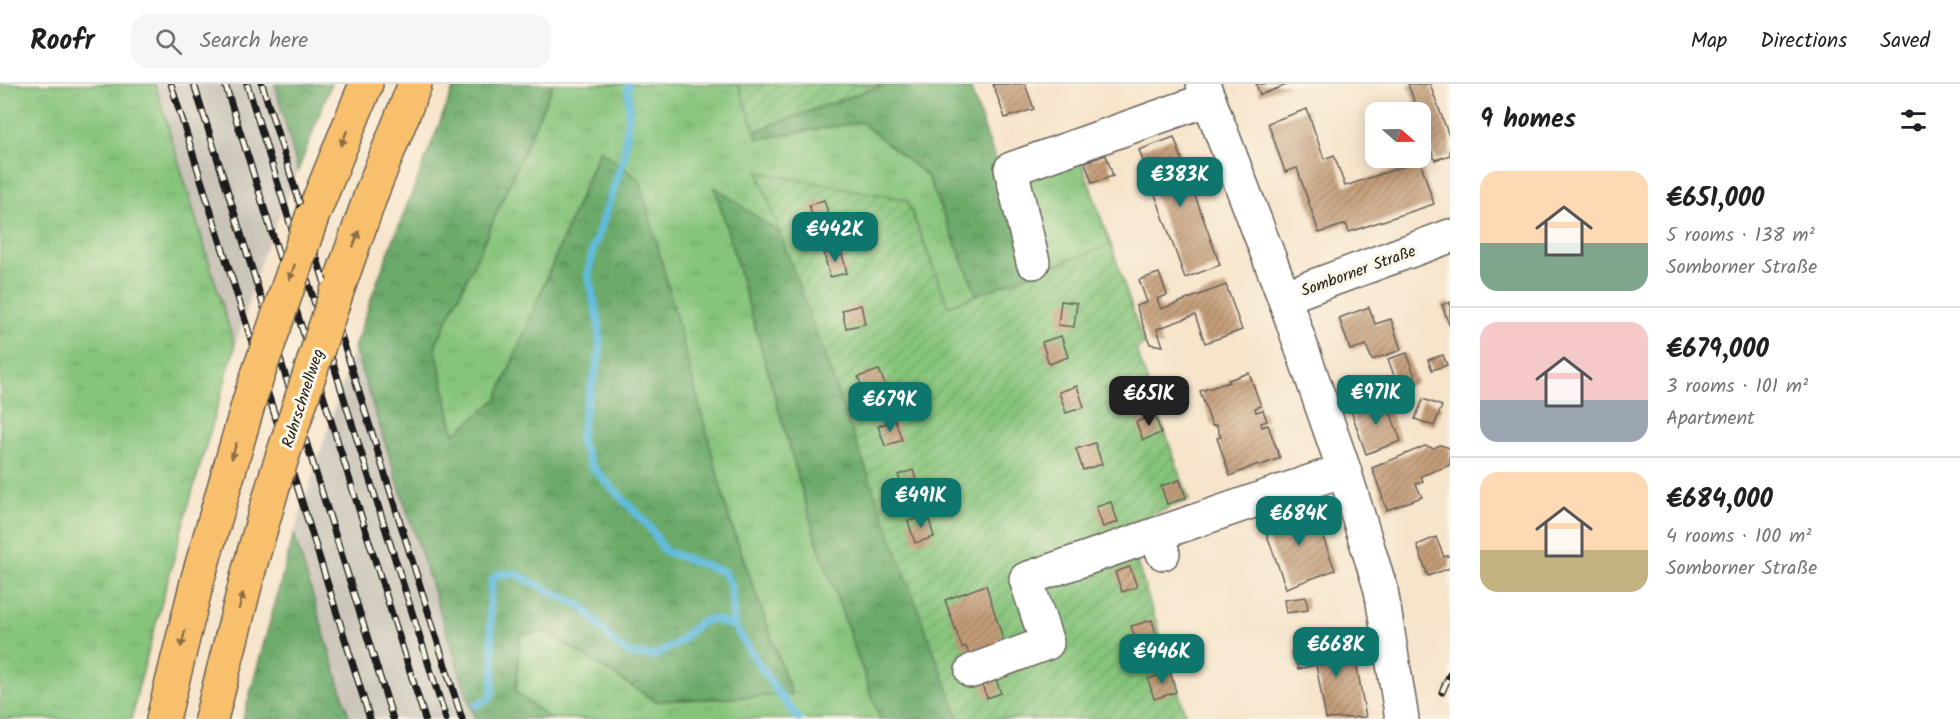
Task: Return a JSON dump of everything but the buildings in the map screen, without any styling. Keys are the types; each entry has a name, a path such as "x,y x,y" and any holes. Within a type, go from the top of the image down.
{"highway":[{"path":"164,719 198,578 251,395 312,217 366,84"},
{"name":"Ruhrschnellweg","path":"211,719 244,587 276,476 336,294 381,168 415,84"}],"street":[{"path":"1033,262 1011,169 1206,92"},
{"name":"Somborner Straße","path":"1206,92 1284,297 1344,470 1381,590 1402,719"},
{"name":"Somborner Straße","path":"1284,297 1441,240"},
{"path":"972,671 1047,643 1026,579 1160,543 1344,470"}],"shaded area":[{"path":"155,84 275,84 298,171 262,257 235,347"},
{"path":"354,348 475,719 350,719 294,534"}],"green space":[{"path":"0,84 155,84 235,347 187,510 138,689 132,719 0,719"},
{"path":"275,84 331,84 298,171"},
{"path":"455,84 553,84 480,251 435,346 454,434 497,399 600,150 640,180 731,525 792,695 655,701 547,632 520,635 516,692 550,719 475,719 354,348 378,279"},
{"path":"553,84 738,84 758,139 861,122 928,177 977,295 948,306 907,200 759,173 781,234 715,188 815,536 880,719 550,719 516,692 520,634 547,632 655,701 792,695 599,150 497,399 454,435 435,346 480,251"},
{"path":"738,84 884,84 755,131"},
{"path":"885,84 969,84 1004,185 1031,275 977,295 928,177 861,122 758,139 755,131"},
{"path":"1080,158 1111,246 1031,275 1004,185"},
{"path":"758,172 907,200 948,306 1111,244 1144,345 1136,349 1189,500 1125,525 1187,719 959,719"},
{"path":"715,187 781,234 959,719 880,719 815,536"},
{"path":"294,534 350,719 243,719"}],"waterway":[{"path":"628,84 629,111 624,158 593,250 588,275 599,324 600,353 585,410 580,440 592,467 647,524 665,551 724,572 731,586 734,626 778,693 799,719"},
{"path":"476,705 491,698 493,669 490,610 492,580 499,574 515,574 583,607 616,645 630,654 654,656 679,642 699,623 712,619 734,626"}],"railway":[{"path":"171,84 370,719"},
{"path":"194,84 393,719"},
{"path":"225,84 425,719"},
{"path":"247,84 446,719"},
{"path":"262,84 462,719"},
{"path":"1442,692 1450,674"}]}
